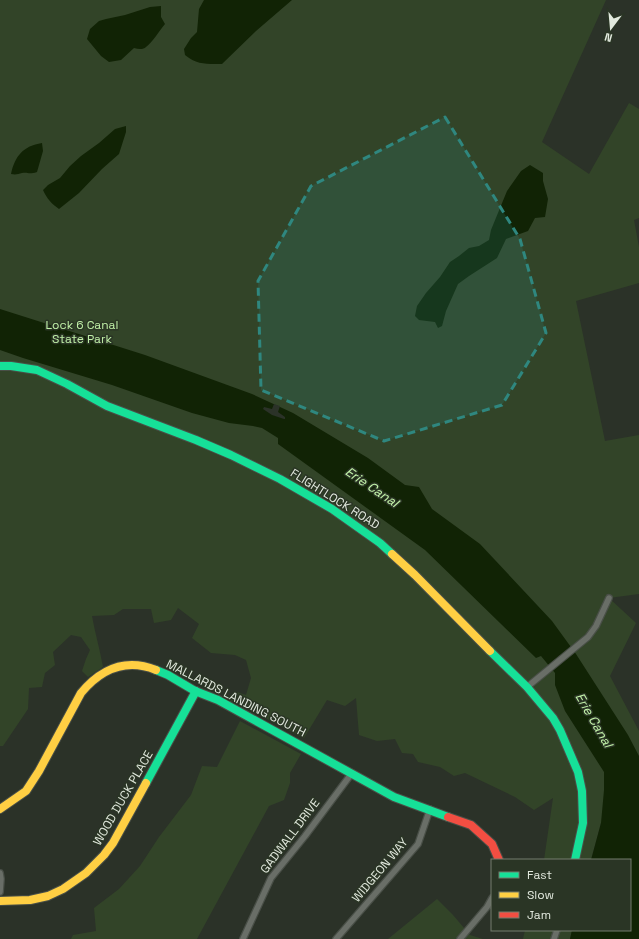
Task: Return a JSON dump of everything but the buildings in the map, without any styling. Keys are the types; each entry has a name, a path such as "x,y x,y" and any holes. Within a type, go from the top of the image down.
{"street":[{"name":"FLIGHTLOCK ROAD","path":"0,366 37,370 67,384 107,406 231,455 280,479 332,509 386,548 527,687 557,724 578,772 584,804 583,823 575,859"},
{"path":"527,687 588,637 596,626 609,598"},
{"name":"MALLARDS LANDING SOUTH","path":"0,809 20,796 39,772 81,693 87,685 103,672 116,666 138,664 151,668 196,691 218,700 394,797 471,825 492,844 499,859"},
{"name":"WOOD DUCK PLACE","path":"0,901 23,900 48,896 65,888 97,863 112,844 196,691"},
{"name":"GADWALL DRIVE","path":"243,939 271,878 305,836 352,773"},
{"name":"WIDGEON WAY","path":"336,939 418,844 430,809"},
{"path":"0,873 0,892"},
{"path":"460,939 487,907 491,900"}],"highlighted area":[{"path":"445,117 520,239 546,333 502,405 384,441 261,390 258,281 311,186"}],"green space":[{"name":"Lock 6 Canal State Park","path":"0,0 606,0 542,142 589,174 629,103 639,109 639,218 634,220 639,247 639,283 576,301 605,441 639,435 639,594 609,598 636,623 610,676 639,731 639,816 601,823 591,859 544,859 553,798 534,810 515,797 465,773 454,776 440,767 418,762 413,754 402,753 395,739 377,741 359,735 356,698 345,706 327,700 304,738 228,699 237,692 246,695 251,678 246,660 235,655 211,653 192,638 199,624 178,608 171,620 154,623 151,609 123,609 114,615 92,616 103,667 88,677 82,671 90,650 81,637 71,635 53,652 55,665 45,673 42,687 29,688 28,709 3,746 0,746"},
{"path":"240,721 301,754 290,773 290,783 284,800 269,806 197,939 71,939 73,935 96,931 94,908 119,889 140,866 159,837 191,795 202,766 217,767"},
{"path":"437,899 470,935 483,939 388,939"},
{"path":"525,931 572,931 570,939 523,939"}],"water":[{"path":"204,0 292,0 256,31 222,64 207,64 194,61 189,58 185,55 184,49 197,32 199,9"},
{"path":"161,6 161,17 165,24 145,48 134,48 121,60 109,62 101,56 87,39 90,29 99,21 150,7"},
{"path":"126,126 126,132 119,154 79,193 59,209 52,203 43,190 48,185 60,178 81,156 115,129"},
{"path":"42,143 43,151 37,172 11,174 15,162 25,149 35,144"},
{"path":"530,165 543,173 543,181 548,199 545,217 535,218 528,231 506,239 497,258 458,284 446,311 442,326 438,328 435,322 419,320 415,316 417,306 450,262 469,248 479,246 489,240 491,230 507,191 521,171"},
{"name":"Erie Canal","path":"0,309 145,355 252,394 293,413 368,458 405,485 419,487 432,509 480,544 552,621 576,654 628,735 639,756 639,939 570,939 572,931 631,931 631,859 591,859 601,823 604,772 565,711 555,685 555,673 541,656 536,658 425,550 278,444 278,438 262,428 229,423 192,413 112,385 0,350"}],"pier":[{"path":"274,404 280,406 278,412 285,417 285,419 272,415 263,409 264,407 272,409"}],"traffic: fast":[{"path":"0,366 37,370 67,384 107,406 231,455 280,479 332,509 380,543 392,554"},
{"path":"490,651 527,687 553,718 560,730 578,772 582,791 583,823 575,859"},
{"path":"156,670 168,675 195,691 218,700 394,797 448,817"},
{"path":"146,783 196,691"}],"traffic: slow":[{"path":"392,554 415,575 490,651"},
{"path":"0,809 26,791 39,771 81,693 89,685 106,672 115,668 134,665 156,670"},
{"path":"0,901 30,900 48,896 63,889 86,873 104,855 113,843 146,783"}],"traffic: jam":[{"path":"448,817 471,825 492,844 499,859"}]}
